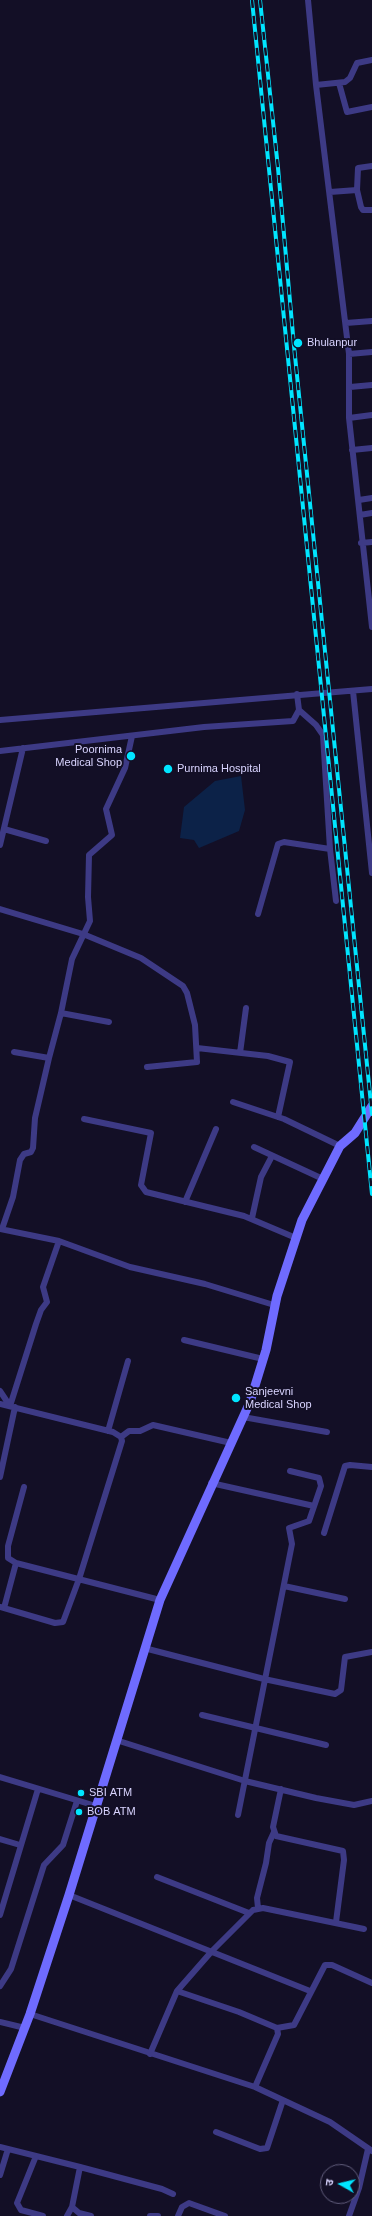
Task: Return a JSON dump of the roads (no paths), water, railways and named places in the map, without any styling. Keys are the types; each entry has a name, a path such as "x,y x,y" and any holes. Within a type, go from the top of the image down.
{"street":[{"path":"308,0 316,85 346,323 349,354 349,418 359,500 361,543 369,579 372,626"},
{"path":"316,85 339,83 350,78 357,63 372,60"},
{"path":"339,83 347,112 372,107"},
{"path":"372,166 358,168 357,190 363,210 372,210"},
{"path":"330,192 357,190"},
{"path":"346,323 372,321"},
{"path":"349,354 372,352"},
{"path":"350,387 372,385"},
{"path":"349,418 372,415"},
{"path":"352,450 372,448"},
{"path":"359,500 372,498"},
{"path":"360,515 372,513"},
{"path":"361,543 372,542"},
{"path":"0,720 297,694 372,689"},
{"path":"352,691 372,873"},
{"path":"0,751 204,727 293,721 296,719 299,710 297,694"},
{"path":"299,710 316,725 323,735 330,849 336,901"},
{"path":"132,736 125,768 106,808 112,835 89,855 88,897 90,921 72,959 61,1013 35,1118 33,1148 31,1152 24,1154 20,1160 13,1197 1,1229 59,1241 130,1267 205,1284 274,1306"},
{"path":"0,845 23,748"},
{"path":"4,829 46,841"},
{"path":"258,914 278,844 284,842 330,849"},
{"path":"0,909 83,934 141,958 183,986 187,993 194,1020 198,1059 194,1064 147,1067"},
{"path":"240,1053 246,1008"},
{"path":"61,1013 109,1022"},
{"path":"197,1048 268,1056 290,1062 278,1117"},
{"path":"14,1052 49,1058"},
{"path":"233,1102 278,1117 340,1146"},
{"path":"0,2092 30,2014 69,1895 160,1600 243,1417 263,1359 274,1306 302,1220 340,1146 355,1133 372,1106"},
{"path":"84,1119 151,1133 141,1185 146,1192 252,1218 296,1238"},
{"path":"185,1202 216,1129"},
{"path":"254,1147 323,1179"},
{"path":"252,1218 261,1177 272,1156"},
{"path":"0,1477 13,1407 36,1324 41,1310 47,1302 43,1287 59,1241"},
{"path":"184,1340 263,1359"},
{"path":"108,1431 128,1361"},
{"path":"0,1391 13,1407"},
{"path":"0,1404 108,1431 121,1436"},
{"path":"243,1417 326,1432"},
{"path":"121,1436 129,1431 140,1431 153,1425 231,1443"},
{"path":"16,1563 2,1607 60,1624 63,1622 79,1579 122,1441 121,1436"},
{"path":"324,1533 345,1466 372,1467"},
{"path":"238,1815 292,1544 288,1532 289,1528 309,1521 321,1481 315,1477 290,1471"},
{"path":"212,1483 314,1506"},
{"path":"24,1487 7,1553 8,1558 16,1563 160,1600"},
{"path":"284,1586 345,1599"},
{"path":"144,1648 264,1679 339,1693 341,1690 345,1656 372,1652"},
{"path":"202,1715 326,1745"},
{"path":"116,1740 245,1781 354,1805 372,1801"},
{"path":"0,1777 96,1806"},
{"path":"0,1915 38,1789"},
{"path":"258,1908 257,1898 266,1863 269,1843 274,1832 273,1827 281,1789"},
{"path":"0,1986 11,1969 44,1865 62,1845 77,1800"},
{"path":"274,1832 280,1837 343,1851 344,1860 336,1922"},
{"path":"0,1839 20,1845"},
{"path":"157,1877 249,1914"},
{"path":"69,1895 310,1991"},
{"path":"150,2054 177,1991 212,1951 249,1914 258,1908 336,1922 364,1929"},
{"path":"177,1991 239,2012 277,2028 294,2025 322,1967 328,1964 372,1983"},
{"path":"30,2014 256,2087 330,2122 370,2150 358,2192 349,2216"},
{"path":"0,2022 25,2028"},
{"path":"256,2087 278,2034 277,2028"},
{"path":"216,2132 260,2149 267,2148 283,2100"},
{"path":"0,2147 162,2189 173,2194"},
{"path":"0,2175 8,2149"},
{"path":"36,2156 17,2203 22,2210 43,2216"},
{"path":"67,2216 72,2207 80,2167"},
{"path":"178,2216 182,2207 189,2203 225,2216"},
{"path":"72,2207 79,2213 91,2216"},
{"path":"150,2216 158,2216"}],"water":[{"path":"241,776 245,810 239,831 199,848 194,840 180,838 184,807 215,781"}],"railway":[{"path":"252,0 372,1194"},
{"path":"260,0 372,1114"}],"place":[{"name":"Bhulanpur","path":"298,343"},
{"name":"Poornima Medical Shop","path":"131,756"},
{"name":"Purnima Hospital","path":"168,769"},
{"name":"Sanjeevni Medical Shop","path":"236,1398"},
{"name":"SBI ATM","path":"81,1793"},
{"name":"BOB ATM","path":"79,1812"}]}
